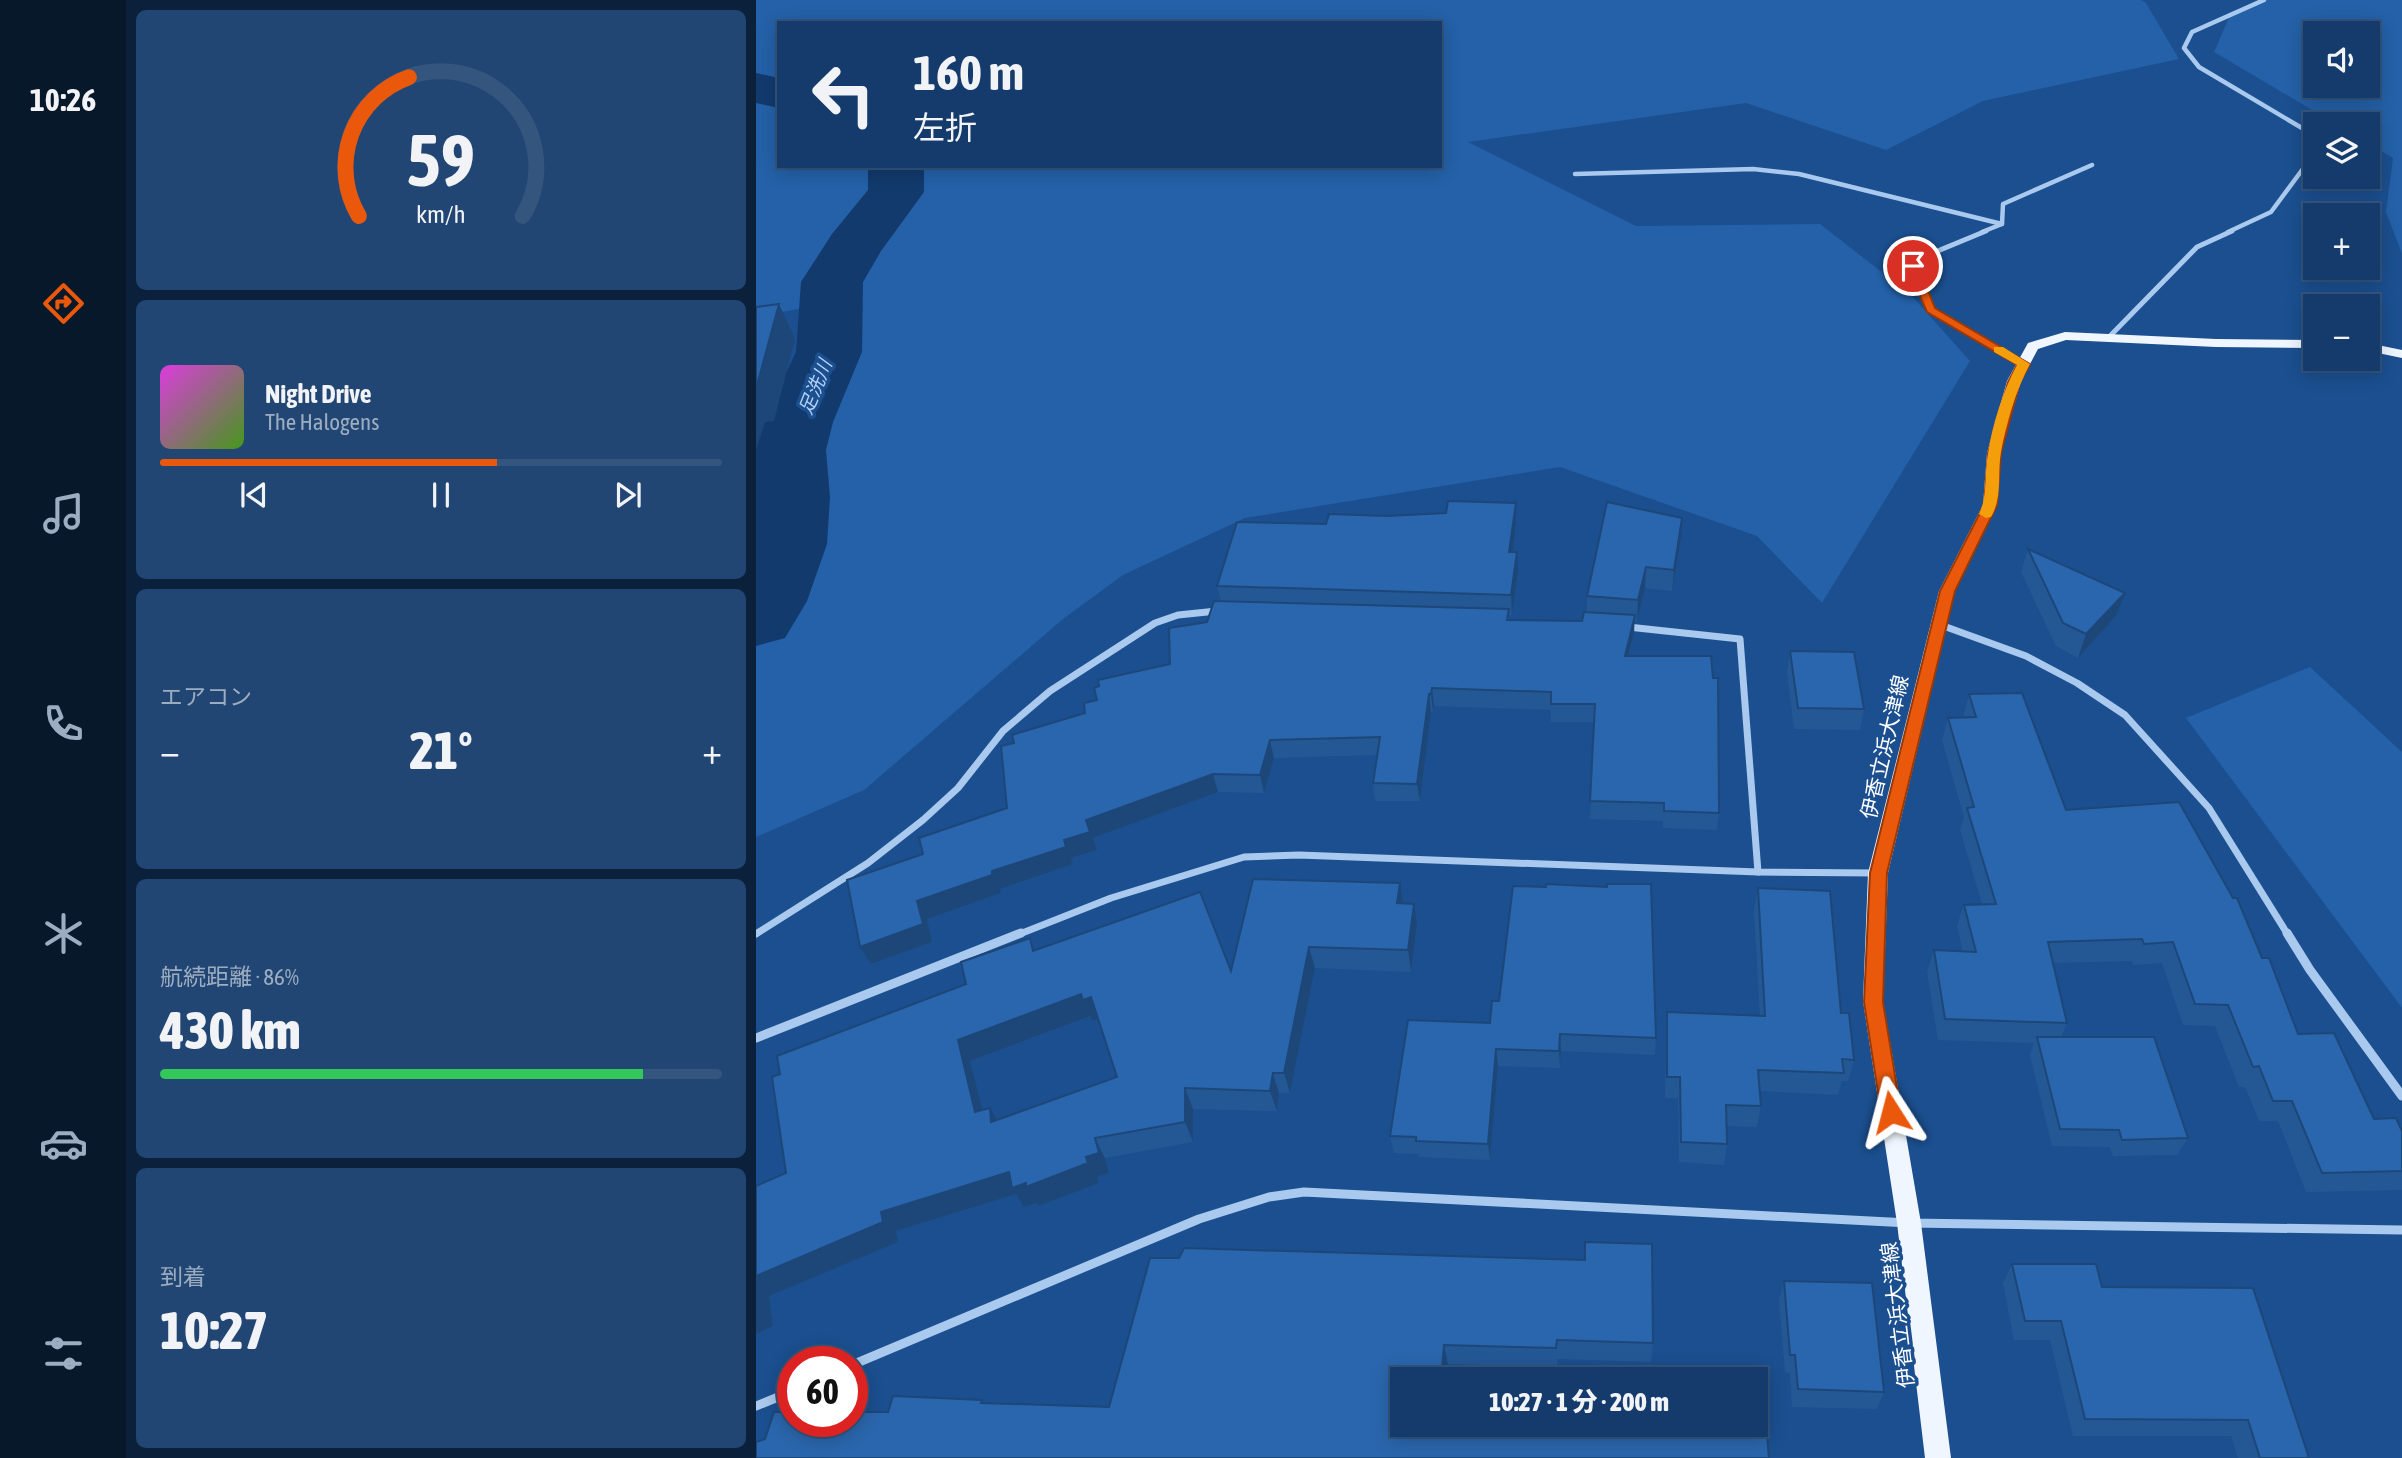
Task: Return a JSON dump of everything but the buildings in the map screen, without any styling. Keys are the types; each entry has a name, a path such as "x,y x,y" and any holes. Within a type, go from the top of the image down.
{"main road":[{"name":"伊香立浜大津線","path":"1938,1458 1909,1223 1873,1002 1878,873 1947,591 1990,505 1994,453 2014,382 2033,346 2065,335 2216,344 2303,344"},
{"path":"2380,349 2402,354"}],"street":[{"path":"2110,337 2197,247 2271,212 2308,162 2307,131 2199,67 2184,48 2192,32 2264,0"},
{"path":"2002,224 2003,204 2092,165"},
{"path":"1575,174 1753,169 1799,174 2002,224"},
{"path":"2002,224 1923,257 1913,266 1931,310 2024,364"},
{"path":"756,934 868,863 923,820 958,788 1003,731 1050,691 1156,623 1178,615 1223,611"},
{"path":"1938,624 2026,656 2077,682 2125,715 2209,808 2309,970 2402,1096"},
{"path":"1621,626 1740,639 1758,872"},
{"path":"756,1038 1111,898 1244,857 1299,855 1758,872 1878,873"},
{"path":"868,1359 1199,1219 1269,1197 1292,1194 1909,1223 2402,1230"},
{"path":"756,1406 777,1397"}],"shaded area":[{"path":"756,0 2141,0 2146,3 2179,59 1983,101 1886,150 1746,103 1468,142 1636,226 1820,224 1910,294 1970,361 1822,603 1757,536 1560,467 1245,518 1123,575 1063,619 864,790 756,837 756,508 775,459 814,306 756,317"},
{"path":"2261,0 2402,0 2402,254 2386,212 2393,158 2380,150 2380,112 2316,112 2214,52 2230,15"},
{"path":"2310,667 2402,752 2402,1008 2186,718"}],"waterway":[{"name":"足洗川","path":"756,88 777,93"},
{"name":"足洗川","path":"756,619 766,601 788,544 792,497 790,450 798,422 829,352 832,282 853,247 896,192 896,168"}],"slow traffic":[{"path":"1986,514 1990,505 1994,453 2014,382 2024,364 1999,349"}],"route":[{"path":"1891,1112 1873,1002 1878,873 1947,591 1990,505 1994,453 2014,382 2024,364 1931,310 1913,266"}]}
